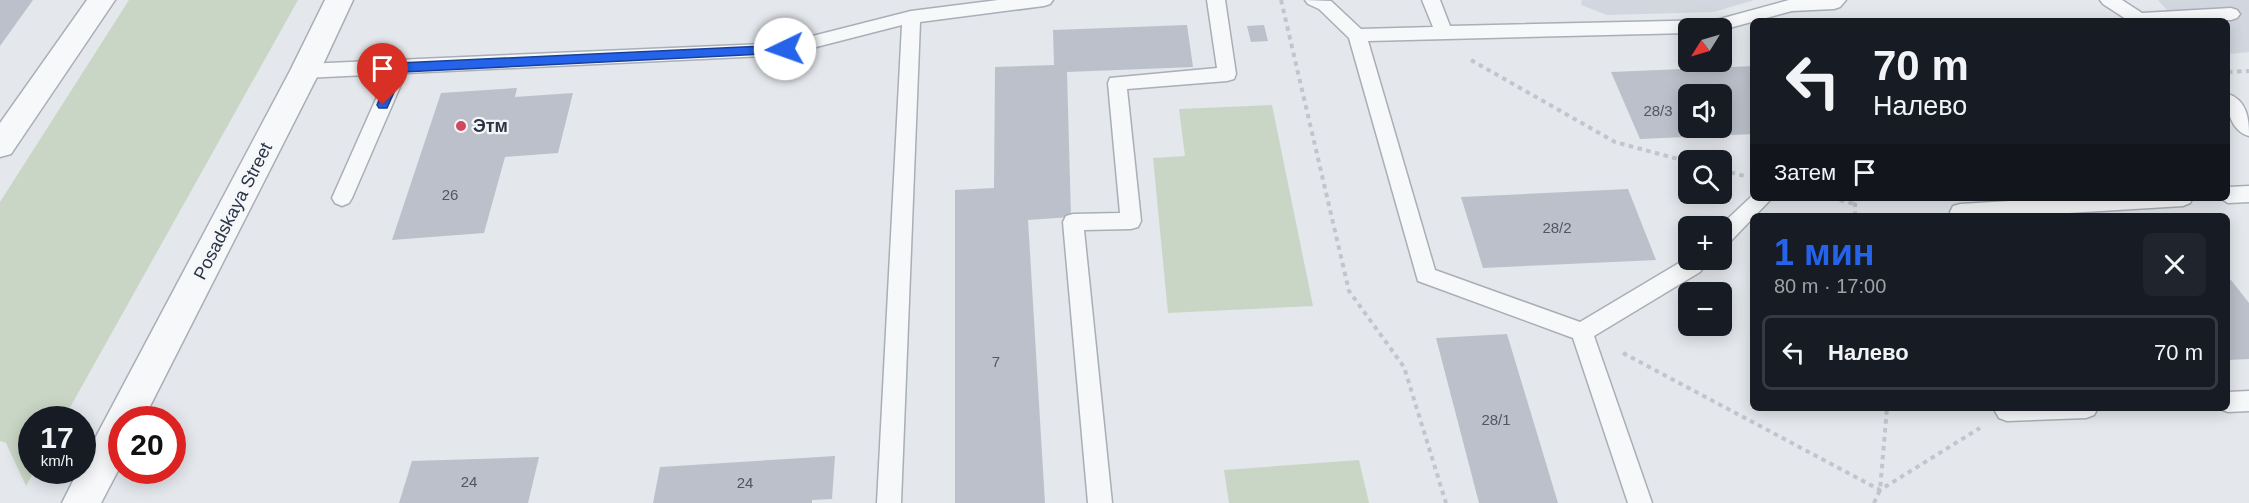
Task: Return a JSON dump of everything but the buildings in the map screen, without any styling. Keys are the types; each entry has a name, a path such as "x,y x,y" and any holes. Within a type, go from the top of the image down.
{"street":[{"path":"0,146 101,0"},
{"name":"Posadskaya Street","path":"131,406 305,72 339,0"},
{"path":"81,503 108,452"}],"lane":[{"path":"305,72 785,49 911,18 1044,0"},
{"path":"1100,503 1073,222 1131,221 1117,83 1227,74 1216,0"},
{"path":"1314,0 1325,6 1357,35 1426,275 1582,332"},
{"path":"1431,0 1435,33"},
{"path":"1357,35 1716,26 1792,5 1834,3 1837,0"},
{"path":"2109,0 2137,18"},
{"path":"2170,18 2231,14"},
{"path":"889,503 911,18"},
{"path":"342,198 399,68"},
{"path":"2230,104 2249,129"},
{"path":"2230,195 2249,194"},
{"path":"1732,227 1759,201"},
{"path":"1960,212 2135,201"},
{"path":"1582,332 1685,270"},
{"path":"1582,332 1640,503"},
{"path":"2230,402 2249,401"}],"path":[{"path":"1281,0 1349,291 1404,368 1446,503"},
{"path":"1435,33 1615,142 1678,159"},
{"path":"2230,72 2249,71"},
{"path":"1732,172 1750,177"},
{"path":"1843,201 1855,204"},
{"path":"1855,213 1856,201"},
{"path":"1582,332 1880,490"},
{"path":"1874,503 1880,490 1887,411"},
{"path":"1880,490 2007,411"}],"shaded area":[{"path":"1582,0 1754,0 1714,12 1607,15 1581,5"},
{"path":"2158,0 2249,0 2249,52 2230,54 2230,18 2174,18"}],"green space":[{"path":"129,0 298,0 71,406 18,406 18,469 6,443 0,441 0,202"},
{"path":"1272,105 1313,306 1168,313 1153,158 1185,156 1179,109"},
{"path":"1359,460 1369,503 1229,503 1224,470"}],"place":[{"name":"Этм","path":"461,126"}],"route":[{"path":"383,105 399,68 785,49"}]}
